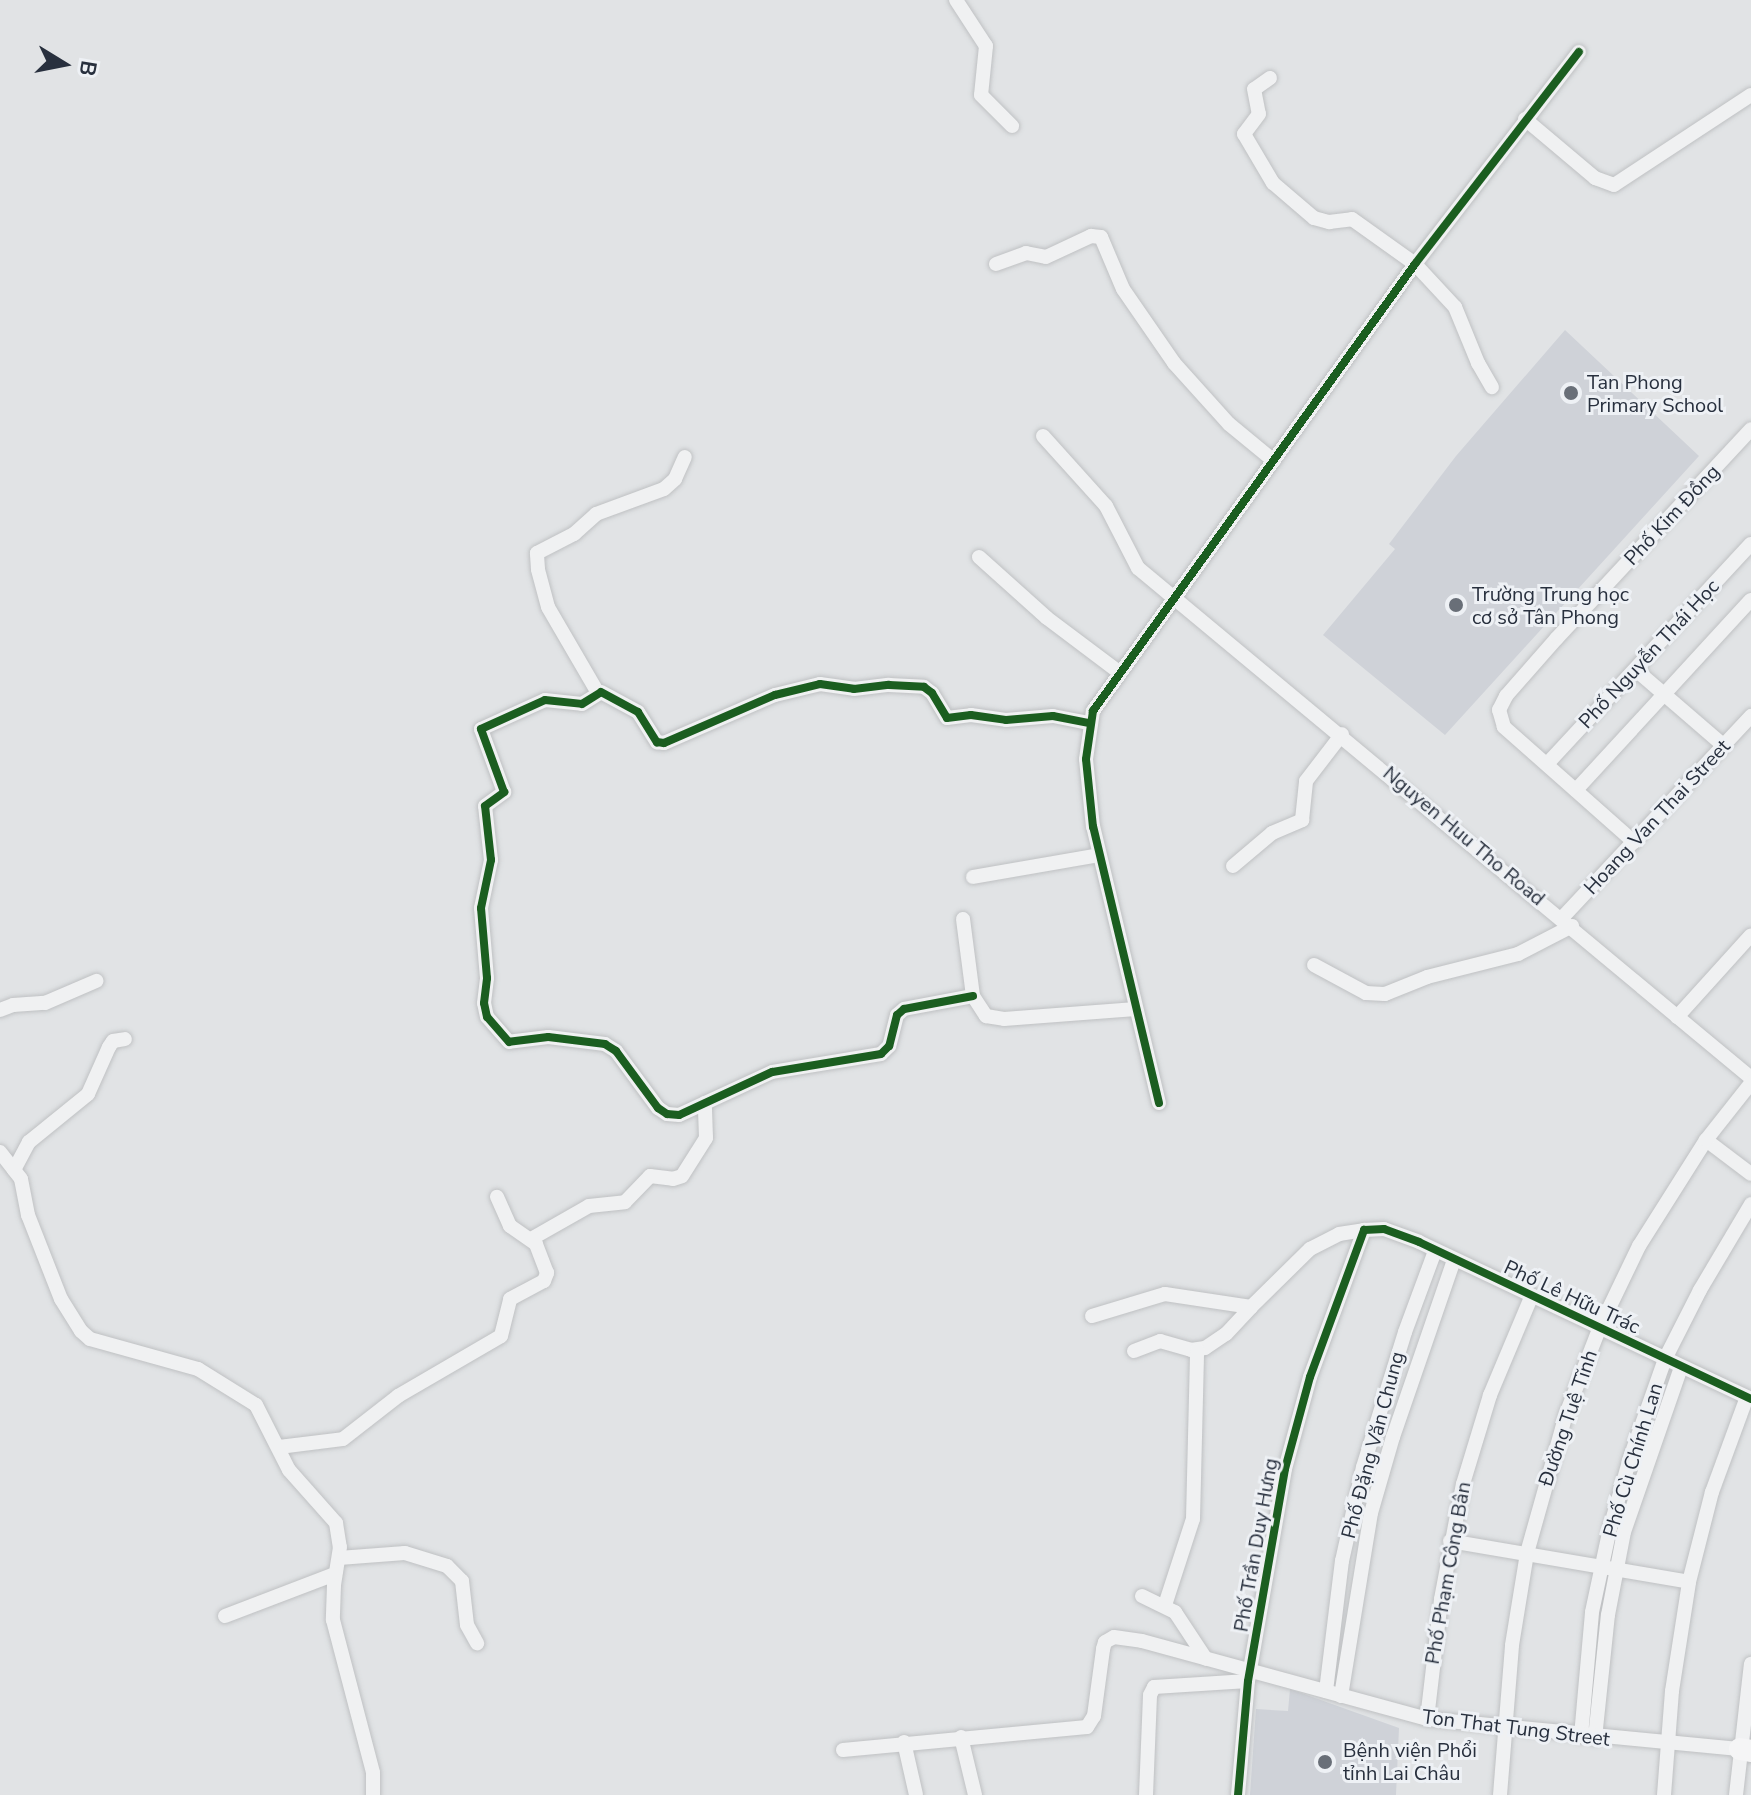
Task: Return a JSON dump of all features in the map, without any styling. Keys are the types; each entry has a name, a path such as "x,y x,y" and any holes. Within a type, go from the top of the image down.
{"street":[{"path":"956,0 986,46 981,95 1012,126"},
{"path":"1159,1103 1099,855 1088,787 1089,723 1099,700 1415,264 1579,52"},
{"path":"1270,78 1255,87 1259,114 1244,134 1273,183 1314,218 1329,222 1352,219 1415,264 1455,307 1478,363 1492,387"},
{"path":"1525,119 1595,178 1614,185 1751,95"},
{"path":"996,264 1026,253 1046,257 1091,236 1101,237 1123,289 1174,363 1229,424 1274,461"},
{"name":"Phố Kim Đồng","path":"1547,764 1504,727 1499,710 1506,696 1751,429"},
{"name":"Nguyen Huu Tho Road","path":"1043,436 1106,506 1122,532 1133,562 1567,922 1751,1080"},
{"path":"598,693 552,617 538,569 537,553 574,534 596,514 664,489 675,479 685,457"},
{"name":"Phố Nguyễn Thái Học","path":"1547,764 1751,544"},
{"path":"979,557 1047,618 1119,672"},
{"name":"Phố Nguyễn Thái Học","path":"1576,790 1751,600"},
{"path":"1636,670 1723,745"},
{"path":"973,996 920,1004 900,1011 889,1046 881,1054 772,1072 685,1113 667,1114 653,1103 610,1046 558,1037 509,1042 497,1032 485,1010 487,978 481,908 491,860 485,806 504,792 481,729 545,700 582,704 598,693 609,694 638,712 660,743 775,695 820,684 854,689 889,685 924,687 932,693 947,718 971,715 1006,720 1053,716 1089,723"},
{"name":"Hoang Van Thai Street","path":"1314,965 1366,993 1385,994 1427,977 1518,954 1567,922 1634,842 1751,716"},
{"path":"1233,866 1272,833 1302,820 1306,781 1342,734"},
{"path":"1547,764 1634,842"},
{"path":"973,877 1099,855"},
{"path":"963,919 973,996 981,1012 1004,1019 1136,1009"},
{"path":"1677,1017 1751,935"},
{"path":"0,1010 13,1005 45,1003 96,981"},
{"path":"14,1170 29,1142 88,1094 113,1041 125,1039"},
{"name":"Đường Tuệ Tĩnh","path":"1500,1795 1512,1645 1527,1553 1551,1460 1600,1327 1639,1246 1706,1140 1751,1080"},
{"path":"531,1239 589,1206 625,1202 650,1176 677,1179 682,1176 706,1138 705,1103"},
{"path":"1706,1140 1751,1174"},
{"path":"0,1152 21,1179 28,1215 61,1299 81,1331 90,1339 206,1373 256,1405 289,1470 336,1523 339,1558 335,1574 333,1620 373,1773 373,1795"},
{"path":"279,1447 343,1439 420,1381 498,1340 504,1329 510,1299 547,1277 540,1253 531,1239 510,1226 497,1197"},
{"name":"Phố Cù Chính Lan","path":"1588,1737 1608,1567 1631,1455 1665,1359 1700,1290 1751,1204"},
{"path":"1134,1351 1167,1341 1197,1350 1226,1334 1310,1249 1339,1234 1371,1229"},
{"name":"Phố Lê Hữu Trác","path":"1371,1229 1435,1251 1749,1398"},
{"name":"Phố Trần Duy Hưng","path":"1238,1795 1249,1676 1276,1513 1294,1429 1348,1265 1371,1229"},
{"name":"Phố Đặng Văn Chung","path":"1326,1691 1342,1561 1363,1467 1405,1332 1435,1251"},
{"name":"Phố Đặng Văn Chung","path":"1341,1696 1360,1568 1383,1472 1454,1260"},
{"path":"1092,1316 1165,1294 1251,1307"},
{"name":"Phố Phạm Công Bân","path":"1427,1719 1432,1657 1450,1541 1490,1395 1532,1295"},
{"path":"1165,1605 1193,1519 1197,1350"},
{"name":"Phố Cù Chính Lan","path":"1608,1567 1681,1367"},
{"path":"1664,1795 1689,1582 1712,1492 1749,1398"},
{"path":"1363,1467 1383,1472"},
{"path":"1450,1541 1689,1582"},
{"path":"339,1558 405,1553 447,1566 462,1581 467,1625 477,1643"},
{"path":"225,1616 335,1574"},
{"path":"1142,1596 1165,1605 1183,1621 1206,1659"},
{"name":"Ton That Tung Street","path":"961,1737 1091,1724 1103,1649 1114,1637 1142,1641 1206,1659 1249,1676 1326,1691 1427,1719 1503,1729 1745,1750"},
{"path":"1736,1795 1745,1750 1751,1664"},
{"path":"1146,1795 1150,1695 1154,1687 1249,1676"},
{"path":"843,1750 961,1737 975,1795"},
{"path":"904,1742 916,1795"}],"shaded area":[{"path":"1565,330 1699,456 1445,735 1323,635 1395,549 1389,544 1456,456"},
{"name":"Bệnh viện Phổi tỉnh Lai Châu","path":"1290,1689 1399,1728 1396,1795 1250,1795 1256,1709 1288,1711"}],"cycle path":[{"path":"1159,1103 1093,827 1086,759 1093,711 1415,264 1579,52"},
{"path":"973,996 904,1009 897,1015 889,1046 881,1054 772,1072 679,1115 667,1114 658,1108 616,1051 605,1044 548,1037 509,1042 487,1017 484,1003 487,978 481,908 491,860 485,806 504,792 481,729 545,700 582,704 601,692 638,712 657,742 664,743 775,695 820,684 854,689 889,685 924,687 932,693 947,718 971,715 1006,720 1053,716 1089,723"},
{"path":"1238,1795 1248,1681 1285,1469 1310,1377 1364,1230 1384,1229 1419,1242 1751,1399"}],"place":[{"name":"Tan Phong Primary School","path":"1571,393"},
{"name":"Trường Trung học cơ sở Tân Phong","path":"1456,605"},
{"name":"Bệnh viện Phổi tỉnh Lai Châu","path":"1325,1762"}]}
